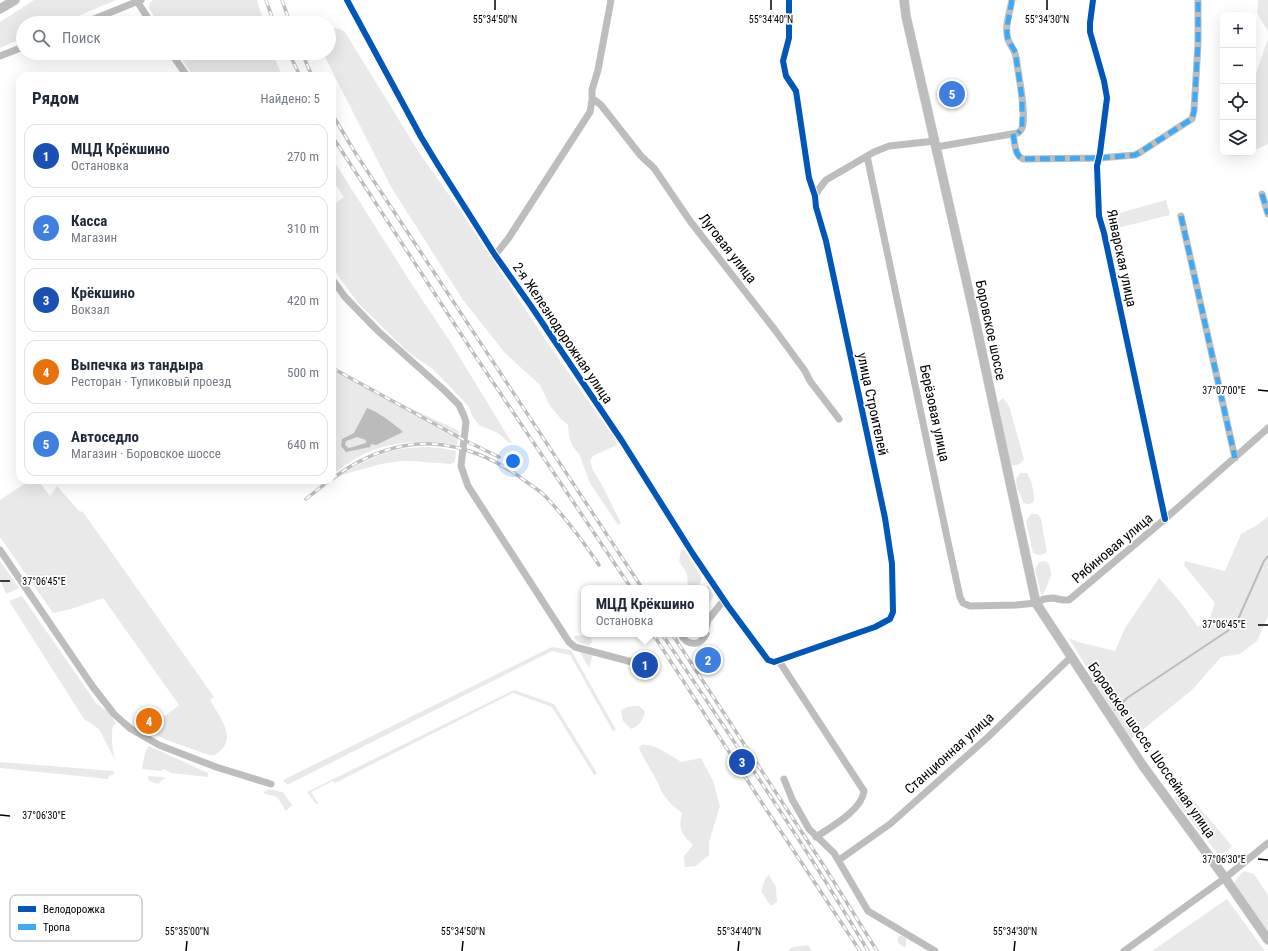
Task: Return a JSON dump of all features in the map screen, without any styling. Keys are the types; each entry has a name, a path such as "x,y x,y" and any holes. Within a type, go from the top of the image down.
{"main road":[{"path":"0,9 15,0"},
{"name":"Боровское шоссе","path":"904,0 906,16 969,294 1036,603 1071,658"},
{"name":"Боровское шоссе, Шоссейная улица","path":"1071,658 1143,766 1225,878"},
{"path":"1225,878 1268,940"}],"street":[{"name":"2-я Железнодорожная улица","path":"347,0 421,137 495,255 547,328 622,440 683,539 724,600 768,660 772,662 779,661"},
{"path":"495,255 512,233 567,145 587,117 591,106 592,90 598,70 611,0"},
{"name":"улица Строителей","path":"779,661 875,627 890,619 893,612 892,569 885,518 826,241 809,178 796,91 786,76 783,61 789,38 789,0"},
{"path":"815,196 826,180 867,156 889,146 935,144 1016,133 1022,128 1022,98 1016,53 1008,40 1007,27 1012,0"},
{"name":"Январская улица","path":"1093,0 1090,32 1104,81 1107,98 1097,166 1099,222 1105,241 1165,519"},
{"path":"1016,133 1016,151 1023,159 1099,158 1135,155 1192,119 1194,111 1198,44 1198,0"},
{"path":"102,16 139,1 147,16"},
{"path":"0,56 16,50"},
{"path":"176,60 184,72"},
{"name":"Луговая улица","path":"592,98 601,105 641,156 654,168 690,221 775,330 805,371 810,381 839,419"},
{"name":"Берёзовая улица","path":"867,156 961,601 970,606 1036,603"},
{"path":"1262,194 1268,214"},
{"path":"1181,216 1235,458"},
{"path":"336,284 350,302 378,331 459,405 466,422 461,466 468,486 569,642 575,647 624,659 636,663 642,668"},
{"name":"Рябиновая улица","path":"1036,603 1044,599 1053,598 1069,600 1165,519 1268,428"},
{"path":"0,550 93,687 117,717 131,729 159,745 216,767 271,784"},
{"path":"709,618 724,600"},
{"path":"683,637 685,641 692,644 699,643 704,637"},
{"name":"Станционная улица","path":"838,860 890,824 988,737 1071,658"},
{"path":"779,661 864,791 860,802 849,814 816,837"},
{"path":"784,779 792,799 809,829 828,847 838,860 868,911 935,951"},
{"path":"1124,951 1225,878 1268,843"}],"shaded area":[{"path":"34,0 116,0 78,16 16,16 16,41 0,48 0,22"},
{"path":"153,0 257,0 262,16 154,16 149,8 149,4"},
{"path":"1258,0 1268,0 1268,31 1257,13"},
{"path":"336,28 345,32 418,151 614,438 617,445 593,456 590,461 593,470 621,523 618,525 590,483 579,454 573,447 569,437 568,425 550,406 540,385 505,353 463,300 391,187 336,79 336,72 333,72 327,60 336,60"},
{"path":"1268,39 1268,144 1256,150 1256,84 1256,73"},
{"path":"183,60 276,60 280,72 190,72"},
{"path":"336,164 451,343 512,443 508,442 498,433 479,425 472,416 469,407 434,370 408,352 358,303 336,273 336,203 344,197 336,185"},
{"path":"1166,200 1170,215 1109,230 1105,217"},
{"path":"336,373 459,431 457,445 432,442 395,444 360,456 336,471"},
{"path":"1003,398 1009,406 1024,459 1017,465 1011,465 998,402"},
{"path":"367,408 386,418 403,432 376,445 371,444 370,447 346,452 341,446 342,439 354,433","holes":["357,437 366,440 366,443 349,448 345,445 346,441"]},
{"path":"415,447 429,447 456,451 455,462 450,464 409,461 386,463 336,477 370,459 388,452"},
{"path":"1020,473 1027,473 1031,483 1034,501 1032,503 1024,503 1017,488 1016,479"},
{"path":"24,484 41,484 50,496 57,486 79,511 83,512 214,697 210,700 221,719 227,739 225,745 217,754 206,754 164,739 149,731 159,727 157,722 179,705 103,598 71,609 53,613 0,537 0,500"},
{"path":"1031,514 1038,514 1041,519 1047,552 1042,554 1037,555 1033,553 1026,521"},
{"path":"1268,516 1268,616 1257,641 1240,654 1221,657 1193,689 1130,740 1069,638 1078,642 1115,651 1125,628 1159,578 1182,604 1198,627 1210,617 1215,603 1184,565 1185,561 1225,571 1241,534 1259,524"},
{"path":"684,549 702,578 699,585 688,585 687,574 679,561 681,550"},
{"path":"0,561 19,588 6,594 0,579"},
{"path":"1045,561 1049,564 1051,575 1044,593 1041,594 1035,570 1039,562"},
{"path":"709,587 714,596 709,603"},
{"path":"22,596 96,703 107,711 116,724 113,725 112,734 115,760 99,729 84,719 9,601"},
{"path":"574,636 590,637 592,642 589,646 577,642"},
{"path":"552,647 571,650 616,730 613,731 570,655 552,651 289,784 283,781 285,779"},
{"path":"580,652 593,654 589,668"},
{"path":"514,690 554,704 597,773 594,775 552,707 513,693 335,783 333,781 311,792 318,803 316,804 307,792"},
{"path":"639,706 645,711 641,722 631,729 623,721 621,710"},
{"path":"642,745 657,748 681,762 701,758 713,781 720,806 709,842 709,855 696,866 685,867 684,856 693,845 683,834 680,823 682,813 672,805 662,793 641,753 639,748"},
{"path":"149,746 208,773 208,777 171,773 164,769 161,771 143,769 145,753"},
{"path":"0,762 114,771 114,774 109,776 108,779 0,768"},
{"path":"148,776 166,778 158,784 148,780"},
{"path":"269,789 283,792 292,805 286,811 277,797 263,793"},
{"path":"1181,792 1188,794 1232,846 1226,852 1218,854 1178,804 1174,798"},
{"path":"1244,871 1254,874 1268,895 1268,933 1234,884 1237,878"},
{"path":"769,875 776,887 777,902 771,906 761,891 766,877"},
{"path":"1227,899 1265,951 1152,951"},
{"path":"899,936 906,938 906,946 904,947 899,944 897,939"},
{"path":"808,945 812,951 787,951 793,947"}],"waterway":[{"path":"1115,710 1127,698 1235,626 1264,561 1268,556"}],"railway":[{"path":"266,0 272,16"},
{"path":"282,0 288,16"},
{"path":"292,60 298,72"},
{"path":"305,60 310,72"},
{"path":"336,121 356,154 640,585"},
{"path":"336,142 474,354 629,585"},
{"path":"336,370 464,440 499,457"},
{"path":"336,476 366,458 403,446 437,444 469,451 485,457 514,473 543,494 574,529 599,565"},
{"path":"306,499 325,484"},
{"path":"655,637 860,951"},
{"path":"664,637 793,831 868,951"},
{"path":"674,637 824,866 877,951"}],"marked path":[{"path":"1012,0 1007,34 1008,40 1016,53 1022,98 1022,129 1018,133"},
{"path":"1013,134 1016,151 1023,159 1099,158 1135,155 1192,119 1194,111 1198,44 1198,0"},
{"path":"1262,194 1268,214"},
{"path":"1181,216 1235,458"}],"cycle path":[{"path":"347,0 421,137 495,255 622,441 693,554 728,606 768,660 774,662 875,627 890,619 893,612 892,564 885,518 826,241 809,178 796,91 786,76 783,61 789,38 789,0"},
{"path":"1093,0 1090,32 1104,81 1107,98 1097,166 1099,216 1104,233 1165,519"}],"place":[{"name":"Автоседло","path":"952,94"},
{"name":"Касса","path":"708,660"},
{"name":"МЦД Крёкшино","path":"645,665"},
{"name":"Выпечка из тандыра","path":"149,721"},
{"name":"Крёкшино","path":"742,762"}]}
